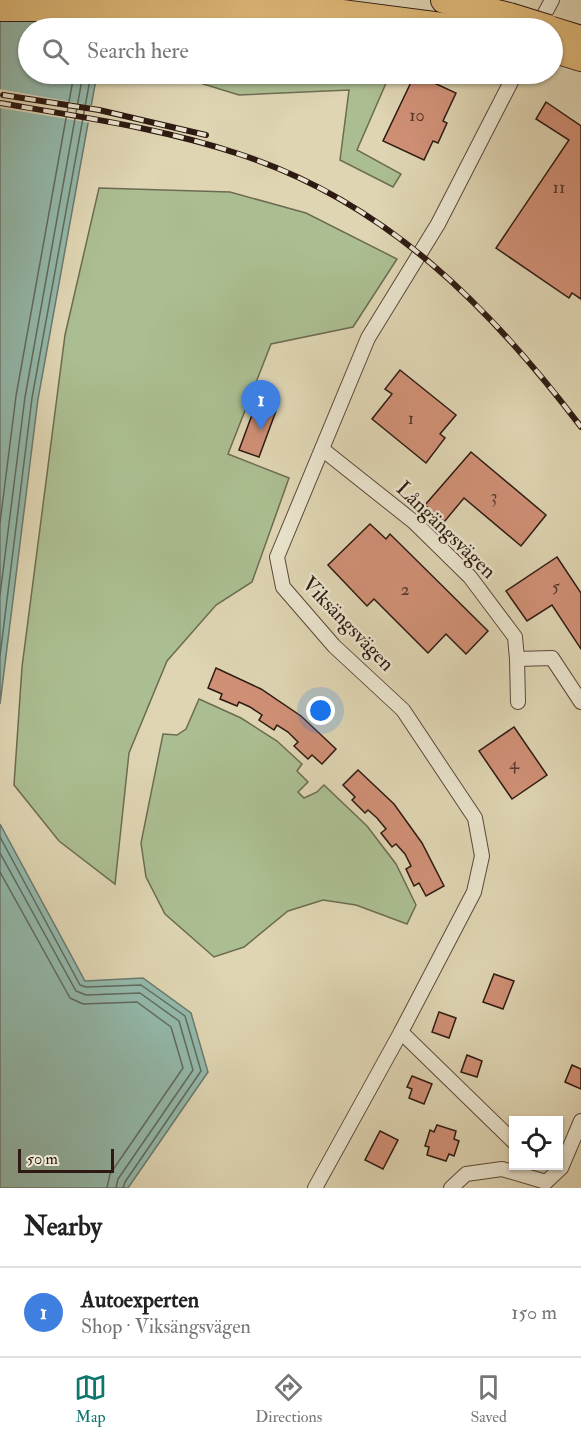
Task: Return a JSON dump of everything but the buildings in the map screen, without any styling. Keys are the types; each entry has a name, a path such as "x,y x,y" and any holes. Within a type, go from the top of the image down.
{"highway":[{"path":"444,0 515,18"},
{"path":"0,8 237,8 342,13 380,18"},
{"path":"563,33 581,39"},
{"path":"563,52 581,58"}],"street":[{"path":"542,18 552,0"},
{"name":"Viksängsvägen","path":"315,1188 401,1032 474,892 482,856 475,818 403,710 334,646 284,587 277,557 368,338 438,224 510,84"},
{"name":"Långängsvägen","path":"322,449 414,522 470,577 515,637 518,702"},
{"path":"517,659 552,657 581,702"},
{"path":"401,1032 509,1138"},
{"path":"548,1185 561,1168 581,1121"},
{"path":"451,1188 466,1174 502,1169 548,1185"},
{"path":"537,1170 548,1185"}],"shaded area":[{"path":"203,84 386,84 357,150 401,174 393,187 340,160 349,90 239,95"},
{"path":"99,188 230,192 306,213 397,259 353,327 271,344 228,454 289,478 252,582 216,605 167,661 129,753 115,884 59,841 14,785 22,667 65,335"},
{"path":"199,699 241,718 277,741 302,764 297,771 308,782 298,792 304,798 317,792 324,785 367,826 396,864 416,905 407,924 356,905 323,900 288,911 244,947 214,957 165,914 146,877 141,843 163,734 177,735 186,729"}],"water":[{"path":"0,0 110,0 107,18 18,18 18,84 95,84 38,399 0,704"},
{"path":"0,824 85,981 143,978 191,1013 208,1072 128,1188 0,1188"}],"pier":[{"path":"0,89 94,106 91,123 0,108"}],"railway":[{"path":"3,95 99,110 206,135"},
{"path":"0,103 121,124 210,145 292,175 342,200 388,230 472,301 510,340 581,427"}],"place":[{"name":"Autoexperten","path":"261,430"}]}
